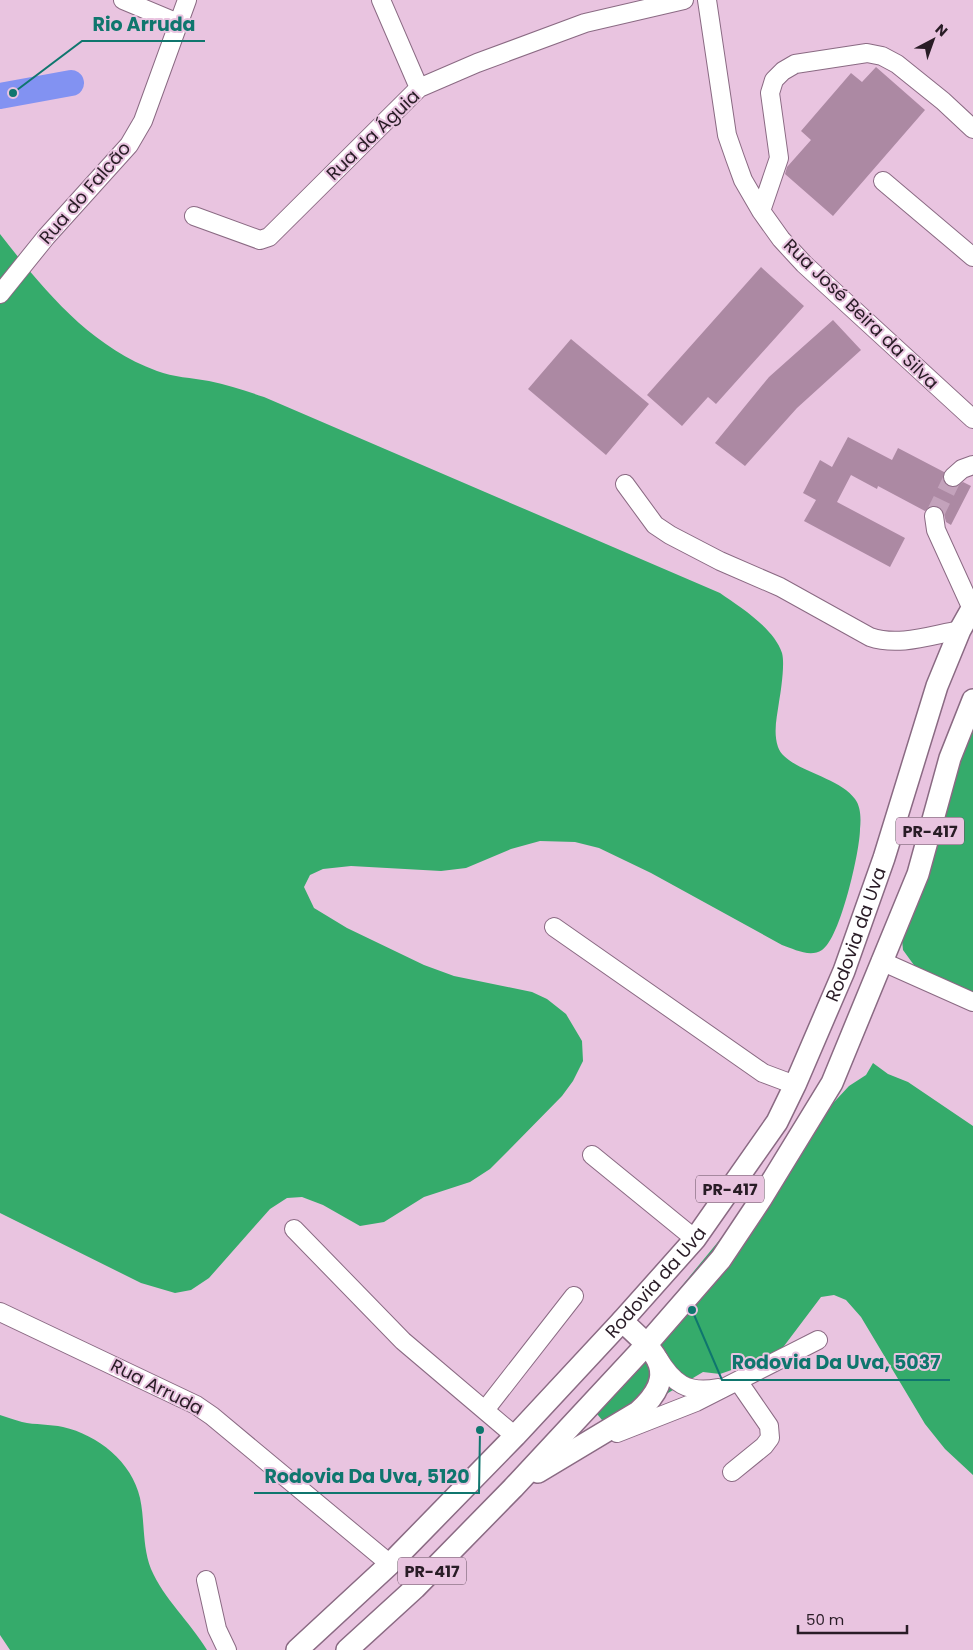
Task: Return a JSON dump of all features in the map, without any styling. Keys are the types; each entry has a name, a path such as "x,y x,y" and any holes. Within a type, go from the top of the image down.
{"main road":[{"name":"Rodovia da Uva","path":"298,1650 390,1564 515,1436 622,1321 695,1239 777,1122 844,971 884,858 937,686 960,630 972,608"},
{"name":"Rodovia da Uva","path":"347,1650 415,1588 652,1351 721,1259 761,1199 832,1083 918,874 950,758 973,700"},
{"path":"513,1488 575,1448 638,1412 649,1402 657,1390 660,1375 652,1351 622,1321"}],"street":[{"path":"123,0 178,23"},
{"name":"Rua do Falcão","path":"0,294 46,237 129,145 143,121 187,0"},
{"path":"381,0 419,88"},
{"name":"Rua da Águia","path":"194,216 260,240 269,237 419,88 528,43 585,23 684,0"},
{"name":"Rua José Beira da Silva","path":"707,0 727,134 743,180 761,211 781,239 804,264 973,419"},
{"path":"761,211 779,158 770,92 774,80 782,71 795,64 867,53 882,56 897,64 943,101 973,129"},
{"path":"883,182 973,257"},
{"path":"953,477 962,469 973,465"},
{"path":"625,484 655,525 670,535 720,561 780,587 870,637 884,642 895,642 960,630"},
{"path":"934,516 936,530 972,608"},
{"path":"554,926 763,1073 795,1085"},
{"path":"881,961 973,1002"},
{"path":"592,1155 695,1239"},
{"path":"294,1229 403,1342 515,1436"},
{"path":"485,1410 574,1296"},
{"name":"Rua Arruda","path":"0,1312 196,1404 390,1564"},
{"path":"575,1448 696,1402 818,1340"},
{"path":"652,1351 668,1375 684,1386 704,1391 731,1384"},
{"path":"731,1384 769,1426 770,1438 764,1446 732,1472"},
{"path":"206,1580 217,1629 227,1650"}],"green space":[{"path":"0,234 33,275 69,314 110,347 132,360 163,373 209,381 264,397 720,593 756,619 772,635 778,644 783,658 776,724 778,747 791,762 837,784 847,791 857,802 859,809 859,840 853,874 842,913 829,943 822,950 812,953 802,952 782,945 651,873 599,848 575,842 540,841 511,849 466,868 441,871 351,866 323,869 310,875 304,887 314,908 347,928 424,965 454,976 532,992 547,999 566,1014 582,1041 583,1061 573,1081 562,1096 490,1169 470,1182 424,1197 384,1222 360,1226 323,1205 302,1197 287,1198 270,1209 209,1278 191,1290 175,1293 141,1283 0,1213"},
{"path":"973,731 973,1009 919,972 903,950 901,930 959,760"},
{"path":"873,1063 888,1074 908,1082 973,1126 973,1475 945,1449 925,1424 861,1317 846,1300 834,1295 821,1297 778,1354 720,1374 703,1372 658,1399 618,1418 602,1420 593,1409 612,1371 823,1114 849,1086 866,1075"},
{"path":"0,1415 32,1424 58,1426 89,1436 101,1443 121,1462 130,1473 140,1498 146,1551 156,1580 207,1650 10,1650 0,1635"}],"building":[{"path":"876,67 925,110 833,216 785,174 787,167 811,140 801,131 851,73 862,82"},
{"path":"761,267 804,306 716,404 708,397 682,426 647,395"},
{"path":"833,320 861,350 797,408 745,466 715,443 769,377"},
{"path":"571,339 649,404 606,455 528,389"},
{"path":"848,437 892,460 898,448 944,472 943,480 949,487 956,487 963,482 971,486 951,525 946,522 943,510 938,506 932,506 925,511 878,486 877,489 851,475 837,502 905,538 890,567 804,521 816,500 803,493 820,460 832,467"}],"waterway":[{"path":"0,96 71,83"}],"tunnel":[{"path":"934,516 953,477"}],"place":[{"name":"Rio Arruda","path":"13,93"},
{"name":"Rodovia Da Uva, 5037","path":"692,1310"},
{"name":"Rodovia Da Uva, 5120","path":"480,1430"}]}
